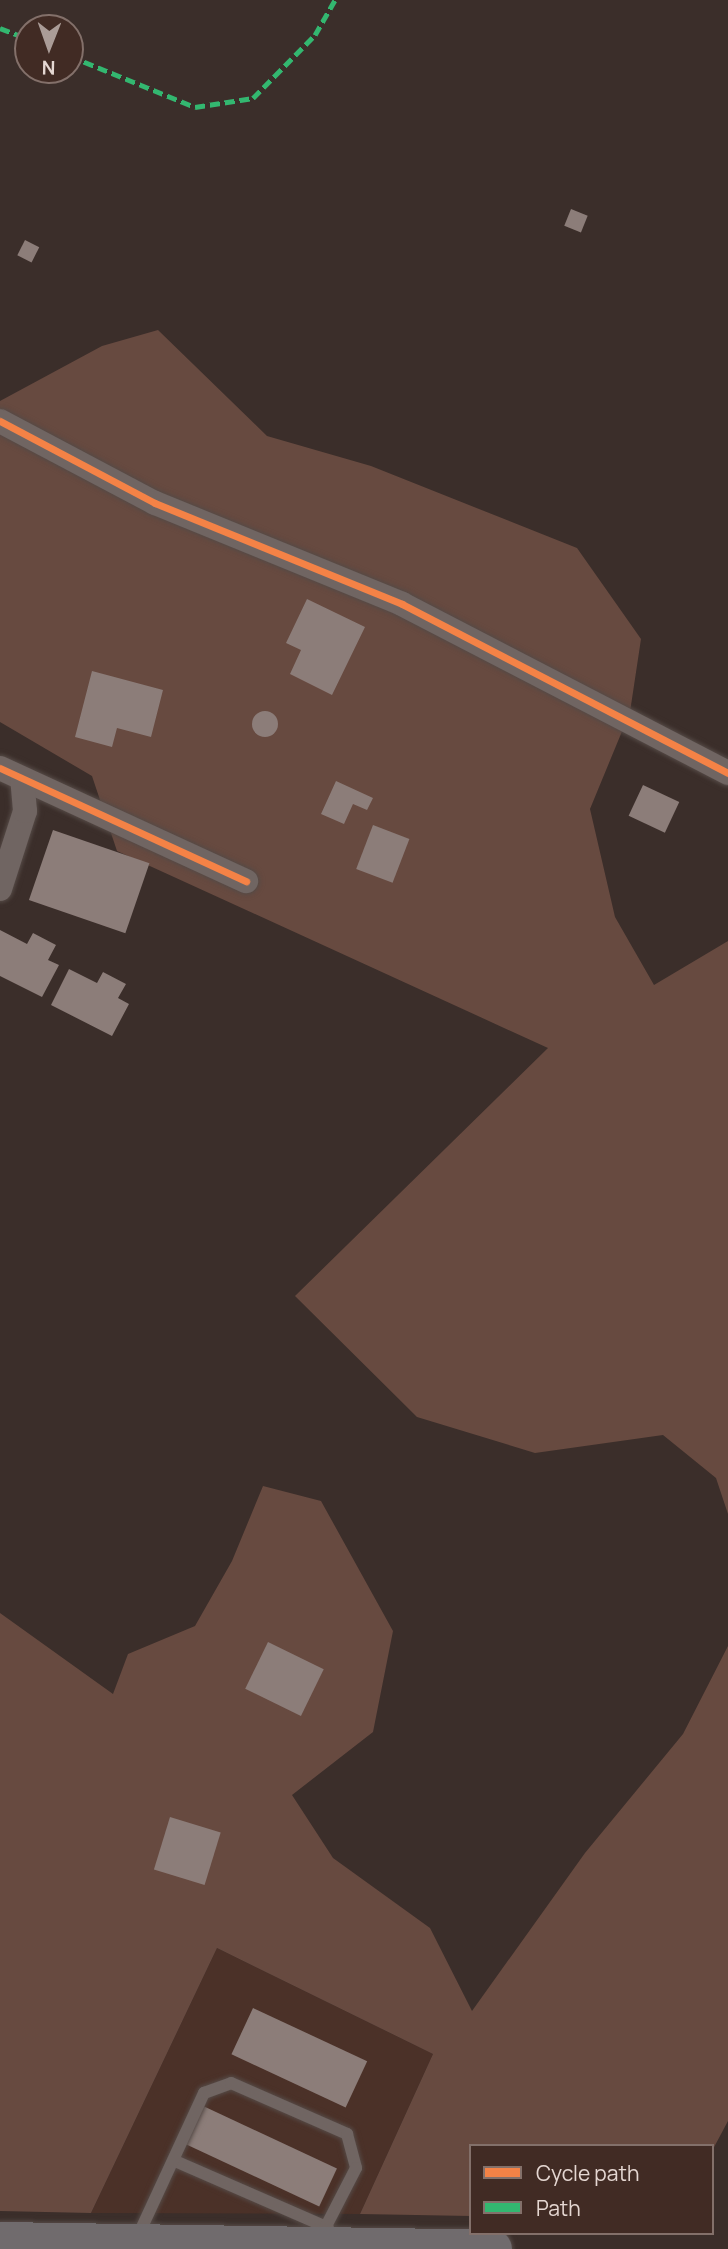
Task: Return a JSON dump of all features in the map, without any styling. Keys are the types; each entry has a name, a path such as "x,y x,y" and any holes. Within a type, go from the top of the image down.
{"main road":[{"path":"0,2241 113,2245 321,2237 493,2249"}],"street":[{"path":"0,421 155,503 402,604 728,774"},
{"path":"11,774 246,881"},
{"path":"0,890 26,811 11,774"}],"lane":[{"path":"113,2245 175,2161 204,2093 231,2082 347,2134 356,2168 321,2237 175,2161"}],"shaded area":[{"path":"158,330 267,436 371,466 577,548 641,639 630,712 590,809 615,917 654,985 728,941 728,1514 716,1478 663,1435 535,1453 417,1417 295,1296 548,1048 117,851 92,776 0,722 0,401 102,346"},
{"path":"263,1486 321,1501 393,1631 373,1732 292,1795 333,1858 430,1928 472,2011 585,1853 683,1734 728,1646 728,2121 714,2147 714,2144 469,2144 469,2216 360,2214 433,2054 217,1948 91,2213 0,2211 0,1613 113,1694 128,1654 195,1626 232,1561"},
{"path":"217,1948 433,2054 360,2214 91,2213"}],"building":[{"path":"571,209 588,216 581,232 564,226"},
{"path":"25,240 39,247 32,262 17,255"},
{"path":"307,599 365,627 332,695 290,674 301,650 286,643"},
{"path":"92,671 163,690 151,737 117,728 112,747 75,737"},
{"path":"265,711 274,715 278,724 274,733 265,737 256,733 252,724 256,715"},
{"path":"336,781 373,798 367,810 353,804 344,824 321,814"},
{"path":"643,785 679,802 665,833 629,816"},
{"path":"373,825 409,839 393,883 356,869"},
{"path":"53,830 149,863 125,933 29,900"},
{"path":"0,930 27,944 33,933 56,945 48,960 59,965 42,997 0,976"},
{"path":"69,969 97,983 103,972 126,984 118,998 129,1004 112,1036 51,1005"},
{"path":"268,1642 324,1669 301,1716 245,1689"},
{"path":"170,1817 221,1832 205,1885 154,1870"},
{"path":"253,2008 367,2061 346,2107 231,2054"},
{"path":"201,2105 337,2168 319,2206 183,2143"}],"marked path":[{"path":"84,62 195,107 253,98 315,35 335,0"},
{"path":"0,28 14,34"}],"cycle path":[{"path":"0,421 155,503 402,604 728,773"},
{"path":"0,768 246,881"}]}
